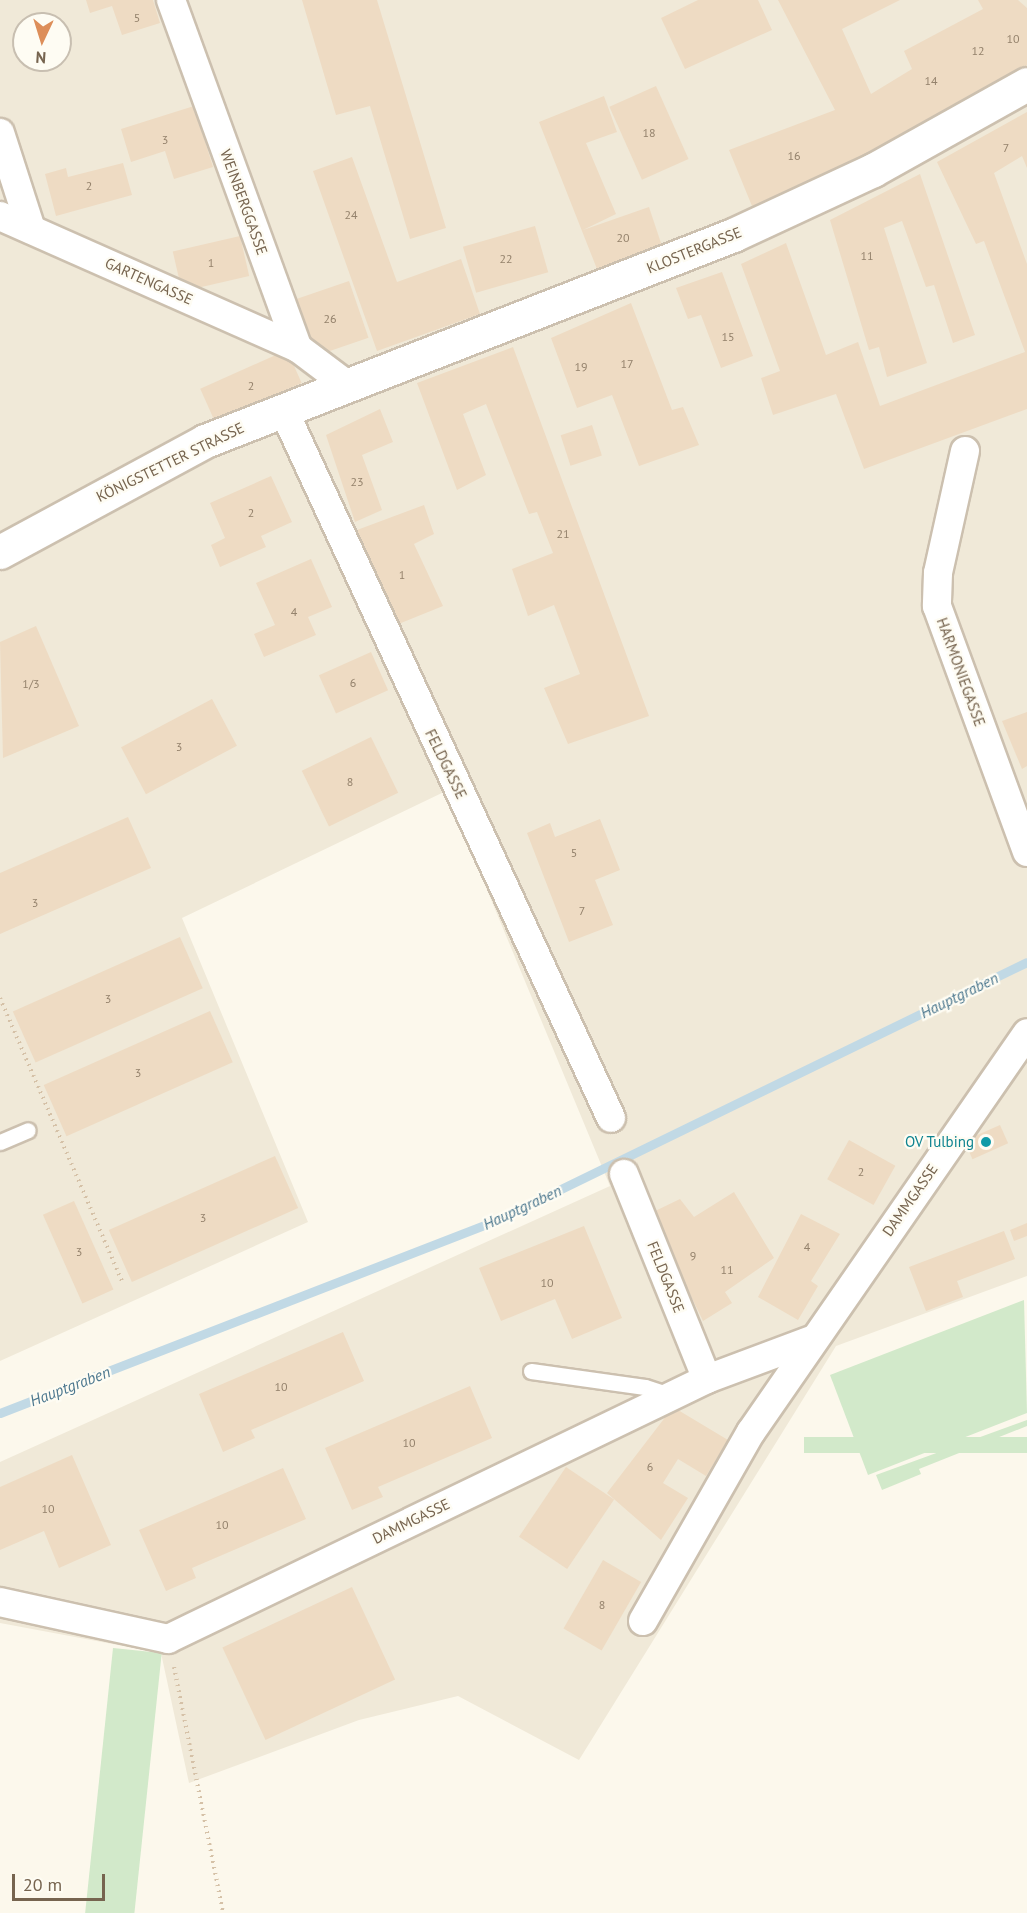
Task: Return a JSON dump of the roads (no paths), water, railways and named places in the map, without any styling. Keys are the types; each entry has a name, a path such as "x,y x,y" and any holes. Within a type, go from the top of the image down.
{"main road":[{"name":"KLOSTERGASSE","path":"346,384 733,236 873,170 1027,84"},
{"name":"KÖNIGSTETTER STRASSE","path":"0,552 205,441 346,384"}],"street":[{"name":"WEINBERGGASSE","path":"171,0 298,348"},
{"path":"0,133 31,229"},
{"name":"GARTENGASSE","path":"0,216 298,348"},
{"path":"298,348 346,384"},
{"name":"FELDGASSE","path":"283,409 611,1118"},
{"name":"HARMONIEGASSE","path":"965,451 938,573 937,606 1027,852"},
{"name":"DAMMGASSE","path":"643,1621 751,1432 1027,1033"},
{"name":"FELDGASSE","path":"624,1174 707,1379"},
{"name":"DAMMGASSE","path":"0,1602 168,1639 707,1379 814,1339"}],"lane":[{"path":"0,1142 28,1130"},
{"path":"531,1371 645,1387 672,1396"}],"waterway":[{"name":"Hauptgraben","path":"0,1413 497,1220 1027,962"}],"place":[{"name":"OV Tulbing","path":"986,1142"}]}
